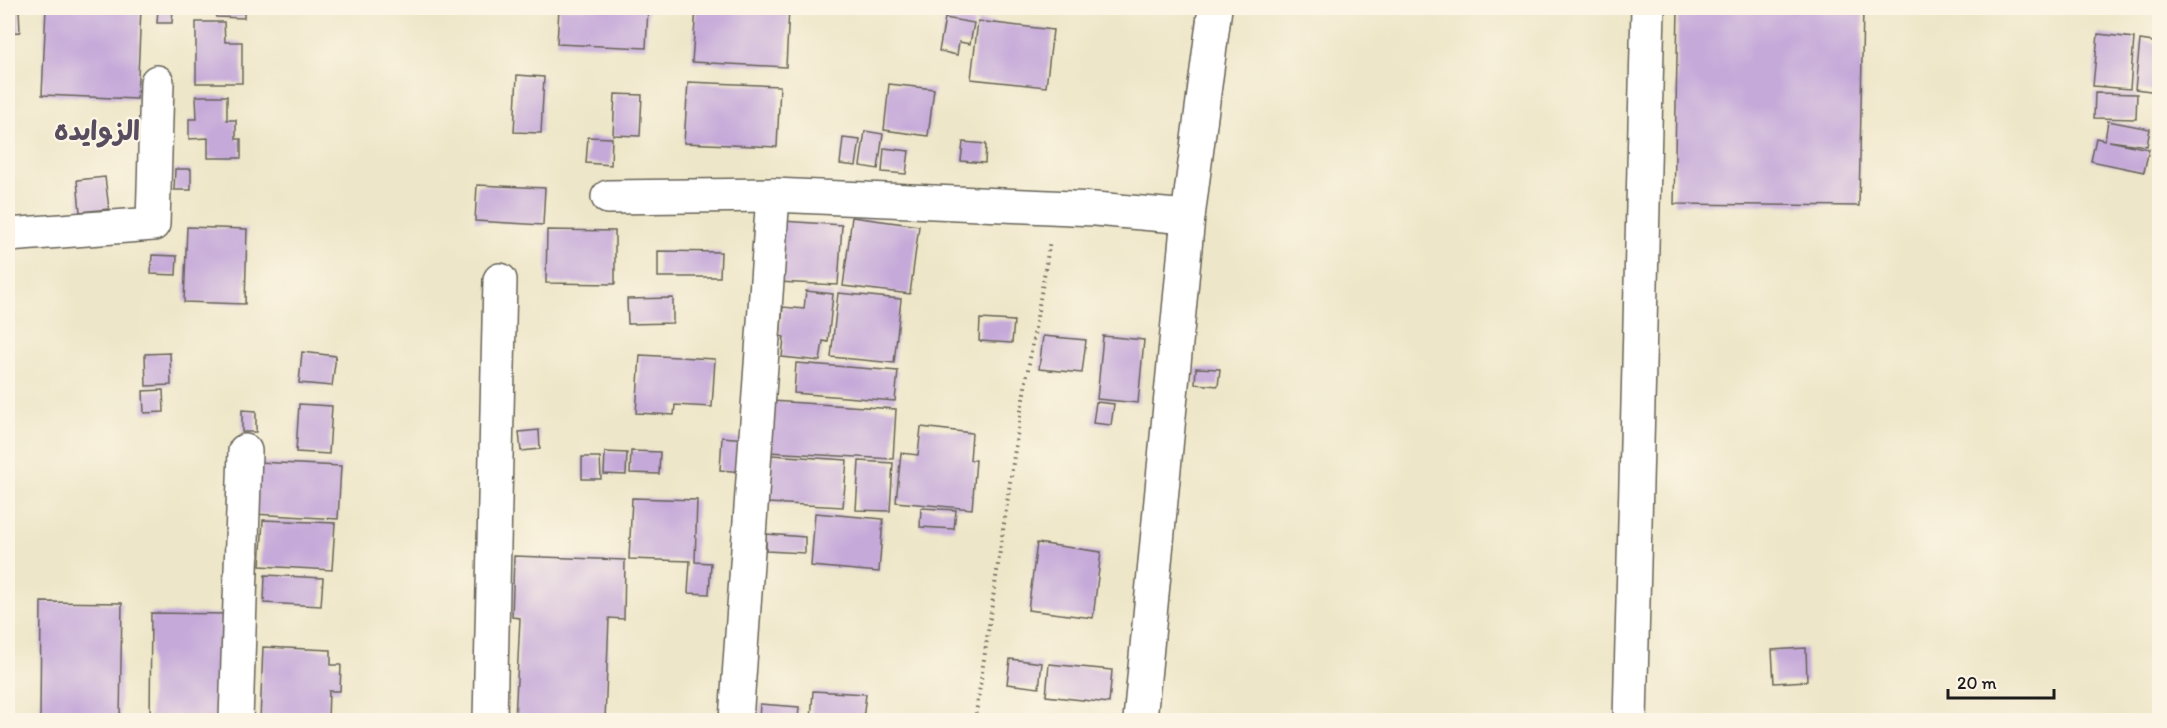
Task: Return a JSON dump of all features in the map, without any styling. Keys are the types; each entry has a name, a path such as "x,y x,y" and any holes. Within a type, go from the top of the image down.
{"street":[{"path":"1140,720 1188,217 1215,8"},
{"path":"1630,720 1648,8"},
{"path":"8,235 153,224 157,82"},
{"path":"608,197 773,195 1056,207 1188,217"},
{"path":"736,720 773,195"},
{"path":"490,720 500,280"},
{"path":"236,720 245,451"}],"path":[{"path":"975,720 1019,422 1056,207"}],"building":[{"path":"8,8 19,8 20,32 8,33"},
{"path":"46,8 141,8 137,99 42,95"},
{"path":"158,8 173,8 172,23 157,23"},
{"path":"217,8 244,8 244,18 216,17"},
{"path":"559,8 648,8 646,48 557,44"},
{"path":"696,8 789,8 786,67 692,62"},
{"path":"1678,8 1863,8 1859,206 1674,204"},
{"path":"945,18 974,23 970,44 959,42 957,55 939,51"},
{"path":"978,21 1053,30 1046,87 971,79"},
{"path":"196,22 224,22 225,42 242,42 242,83 196,83"},
{"path":"2098,34 2134,38 2130,89 2093,86"},
{"path":"2140,40 2160,43 2158,92 2135,89"},
{"path":"517,75 544,77 541,133 514,132"},
{"path":"688,82 780,86 777,147 684,143"},
{"path":"889,84 934,89 928,136 884,130"},
{"path":"2095,93 2137,94 2136,119 2094,118"},
{"path":"615,94 642,95 640,136 613,135"},
{"path":"196,96 227,96 227,120 236,120 236,139 241,139 241,158 208,158 208,138 189,139 189,119 197,119"},
{"path":"2108,121 2150,129 2147,146 2109,141 2149,149 2144,172 2091,161 2096,138 2105,140"},
{"path":"865,131 883,134 878,169 860,166"},
{"path":"588,137 612,138 611,165 586,163"},
{"path":"843,138 860,140 856,166 840,164"},
{"path":"963,142 986,144 985,163 961,161"},
{"path":"884,148 909,151 906,174 882,172"},
{"path":"175,169 191,169 191,190 174,190"},
{"path":"105,177 109,209 80,212 77,180"},
{"path":"477,185 545,188 543,225 475,221"},
{"path":"852,217 919,226 910,294 843,286"},
{"path":"782,221 842,225 838,285 778,282"},
{"path":"187,227 247,229 245,304 184,302"},
{"path":"547,230 615,231 615,284 546,283"},
{"path":"658,251 721,252 720,277 658,277"},
{"path":"152,255 177,256 176,275 151,274"},
{"path":"806,291 833,294 828,342 823,341 820,361 782,357 784,337 780,336 783,307 804,309"},
{"path":"838,293 901,299 894,363 831,357"},
{"path":"673,298 673,323 628,324 627,299"},
{"path":"980,319 1014,321 1012,343 979,341"},
{"path":"1043,336 1086,340 1082,373 1039,369"},
{"path":"1103,336 1144,340 1138,403 1097,399"},
{"path":"302,352 336,356 332,386 299,383"},
{"path":"170,353 171,385 146,386 145,354"},
{"path":"640,355 715,359 712,407 675,405 674,415 636,413"},
{"path":"796,363 898,371 895,401 794,393"},
{"path":"1196,368 1220,369 1218,386 1195,384"},
{"path":"163,390 164,412 144,413 143,391"},
{"path":"771,401 896,409 893,459 768,452"},
{"path":"1096,402 1114,404 1111,425 1093,423"},
{"path":"299,404 332,406 329,454 296,452"},
{"path":"242,410 256,411 256,432 242,432"},
{"path":"921,427 972,433 970,460 976,460 972,509 896,502 901,453 918,455"},
{"path":"539,430 540,449 521,451 519,432"},
{"path":"722,437 746,439 744,472 720,470"},
{"path":"631,451 660,452 659,474 630,473"},
{"path":"605,452 627,453 626,475 604,474"},
{"path":"771,455 847,460 843,507 768,503"},
{"path":"582,457 600,457 601,479 582,479"},
{"path":"859,461 893,463 890,511 856,510"},
{"path":"257,462 341,466 338,519 254,514"},
{"path":"632,498 697,500 695,562 711,563 709,594 688,593 690,561 629,559"},
{"path":"921,508 956,510 954,529 920,527"},
{"path":"815,513 883,519 879,572 811,566"},
{"path":"263,520 335,523 332,570 260,566"},
{"path":"766,534 805,537 805,553 766,551"},
{"path":"1037,543 1101,552 1093,618 1028,610"},
{"path":"514,556 625,560 624,619 609,618 605,720 515,720 520,618 512,617"},
{"path":"265,575 323,578 321,606 264,603"},
{"path":"41,602 122,603 120,720 40,720"},
{"path":"151,613 229,614 228,720 150,720"},
{"path":"263,647 331,650 331,665 341,665 340,691 329,691 328,720 260,720"},
{"path":"1806,648 1807,681 1774,683 1772,650"},
{"path":"1010,659 1042,663 1039,688 1007,684"},
{"path":"1049,664 1112,670 1109,703 1046,696"},
{"path":"813,691 866,694 863,720 811,720"},
{"path":"760,704 799,707 798,720 759,720"},
{"path":"1767,716 1768,720 1710,720 1710,719"}],"district":[{"name":"الزوايده","path":"97,130"}]}
